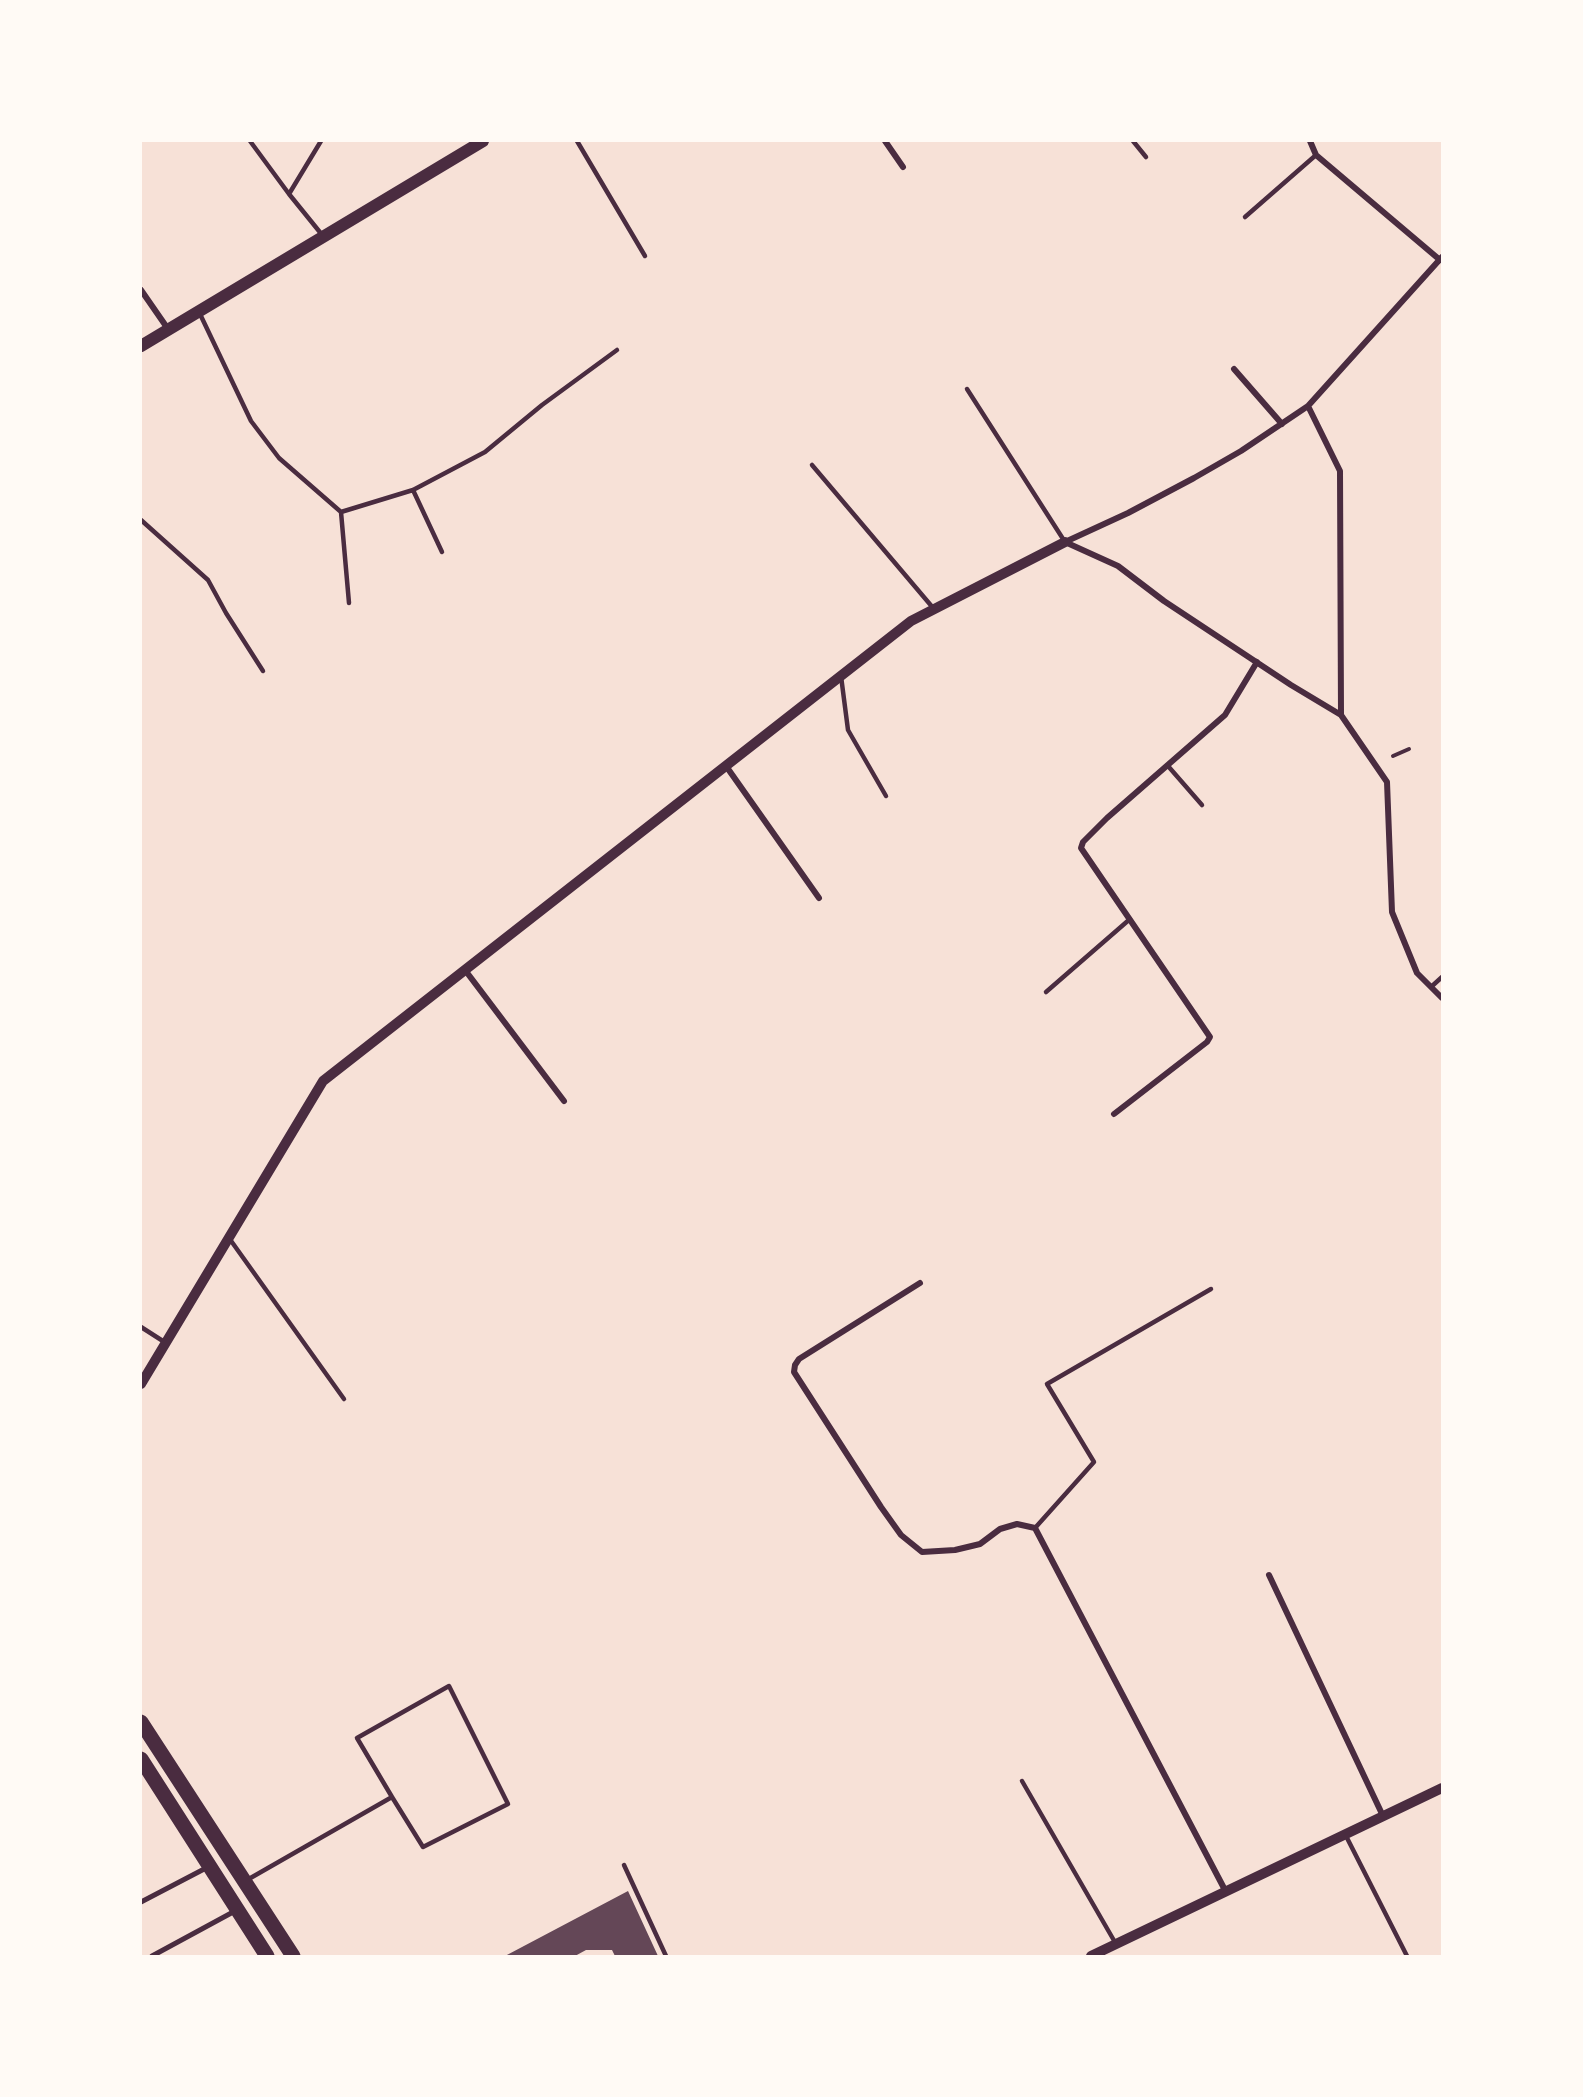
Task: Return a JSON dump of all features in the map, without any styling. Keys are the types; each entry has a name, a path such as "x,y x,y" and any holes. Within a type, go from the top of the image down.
{"main road":[{"path":"141,346 483,141"},
{"path":"141,1722 293,1956"},
{"path":"143,1767 267,1956"}],"street":[{"path":"885,141 903,167"},
{"path":"141,1384 323,1081 911,621 1194,478 1241,451 1308,406 1441,259 1316,155 1310,141"},
{"path":"141,290 168,330"},
{"path":"1234,369 1282,424"},
{"path":"1308,406 1340,471 1341,715"},
{"path":"1065,542 1118,566 1164,601 1291,685 1341,715 1387,782 1392,912 1417,973 1442,998"},
{"path":"1113,1114 1207,1042 1210,1037 1081,848 1083,842 1107,818 1225,715 1257,662"},
{"path":"726,766 819,898"},
{"path":"465,970 564,1101"},
{"path":"920,1283 798,1359 794,1372 880,1507 901,1535 921,1552 956,1550 980,1544 1000,1529 1017,1524 1035,1528 1226,1892"},
{"path":"1269,1575 1383,1816"},
{"path":"1091,1956 1442,1788"},
{"path":"141,1902 209,1866"},
{"path":"152,1956 237,1910"}],"lane":[{"path":"250,141 323,236"},
{"path":"289,194 321,141"},
{"path":"577,141 645,256"},
{"path":"1133,141 1146,157"},
{"path":"1245,216 1316,155"},
{"path":"199,311 251,421 279,458 341,512 349,603"},
{"path":"341,512 413,490 485,452 542,405 617,350"},
{"path":"967,389 1065,542"},
{"path":"812,465 934,609"},
{"path":"413,490 442,552"},
{"path":"141,520 208,580 263,671"},
{"path":"841,676 848,730 886,796"},
{"path":"1168,766 1202,806"},
{"path":"1046,992 1130,919"},
{"path":"1431,987 1442,977"},
{"path":"229,1238 344,1399"},
{"path":"1035,1528 1094,1462 1047,1384 1211,1289"},
{"path":"141,1327 166,1343"},
{"path":"449,1686 508,1804 423,1847 392,1797 357,1738 449,1686"},
{"path":"143,1767 167,1762"},
{"path":"1022,1781 1116,1944"},
{"path":"245,1881 392,1797"},
{"path":"1345,1834 1407,1956"},
{"path":"624,1865 666,1956"}],"building":[{"path":"628,1891 658,1956 615,1956 612,1950 586,1950 575,1956 505,1956"}]}
